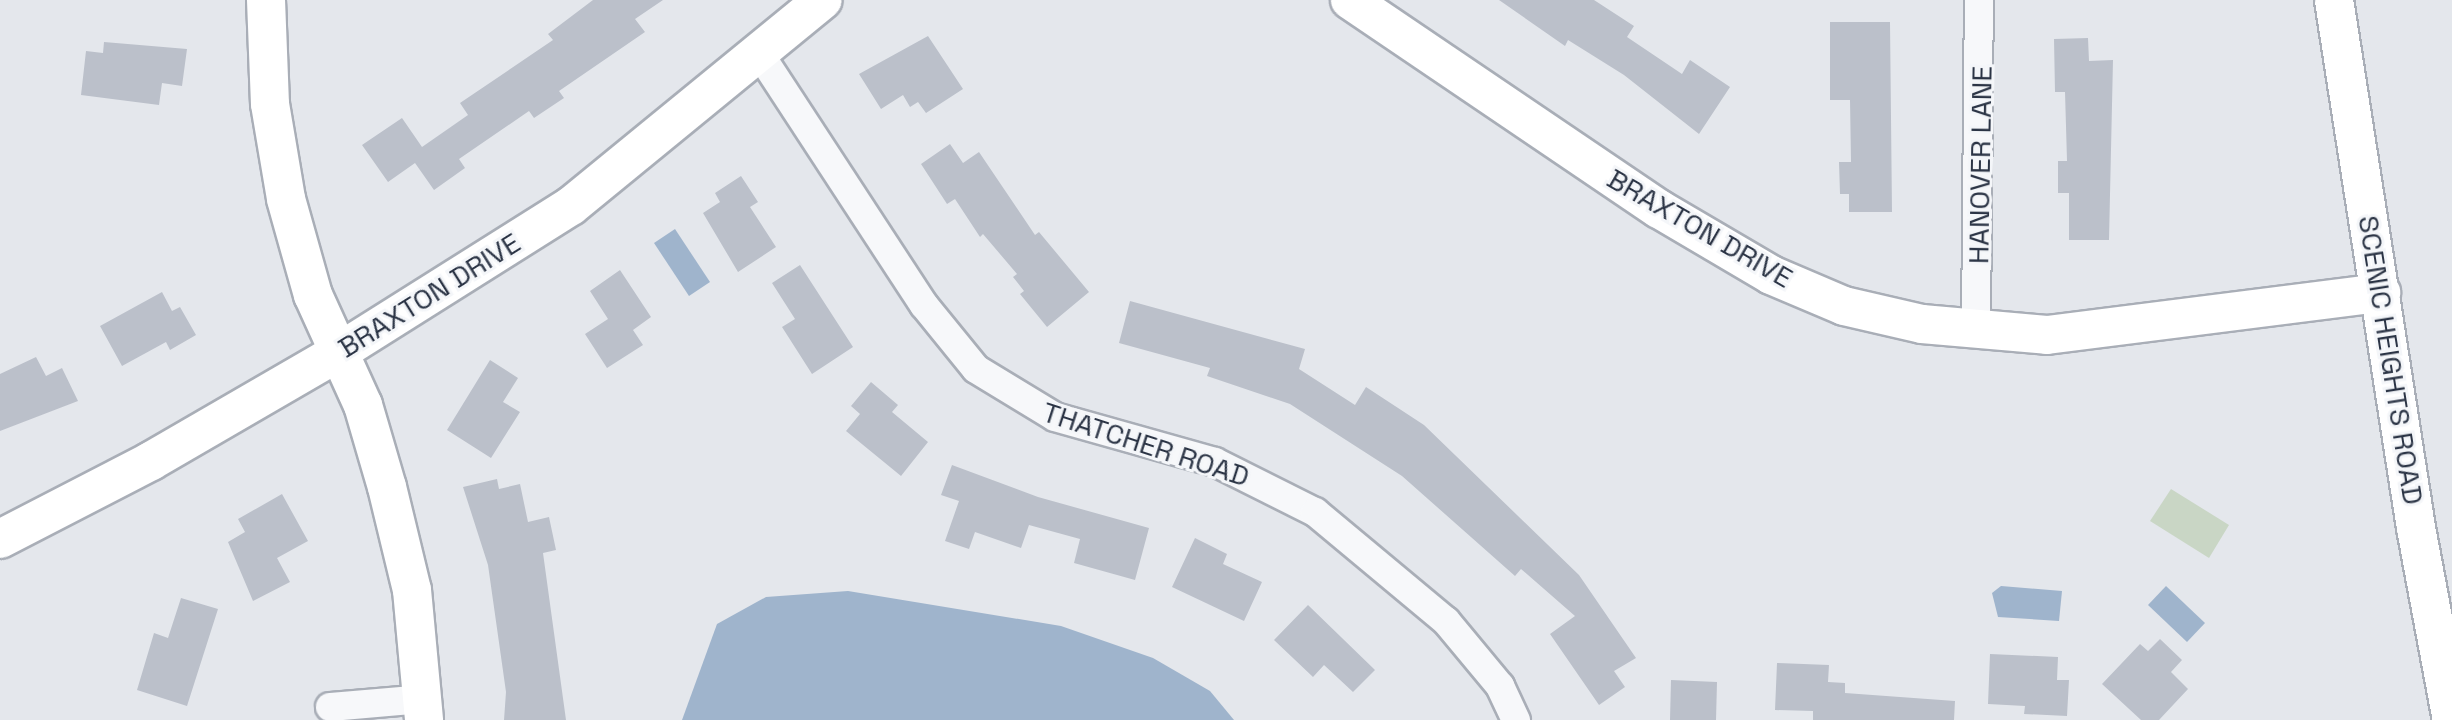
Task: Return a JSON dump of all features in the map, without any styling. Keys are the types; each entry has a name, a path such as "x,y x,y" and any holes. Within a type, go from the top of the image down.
{"street":[{"path":"266,0 270,104 286,199 313,295 363,405 412,590 424,709 330,707"},
{"name":"BRAXTON DRIVE","path":"0,539 151,461 339,352 571,206 823,0"},
{"name":"BRAXTON DRIVE","path":"1350,0 1659,209 1771,275 1844,306 1922,324 1976,329 2093,332 2381,293"},
{"name":"HANOVER LANE","path":"1976,329 1982,30 1979,0"},
{"name":"SCENIC HEIGHTS ROAD","path":"2334,0 2452,720"},
{"name":"THATCHER ROAD","path":"759,53 924,305 976,369 1055,417 1215,462 1315,512 1446,621 1500,686 1516,720"}],"green space":[{"path":"2171,489 2229,525 2209,558 2150,521"}],"water":[{"path":"675,229 710,282 689,296 654,243"},
{"path":"2001,586 2062,591 2059,621 1998,617 1992,593"},
{"path":"2166,586 2205,623 2187,642 2148,605"},
{"path":"848,591 1061,626 1153,658 1210,691 1234,720 682,720 717,624 766,597"}],"building":[{"path":"593,0 663,0 635,19 645,32 559,91 564,98 534,118 529,111 459,159 465,168 434,190 415,163 388,182 362,145 402,118 422,147 468,115 460,103 553,40 548,34"},
{"path":"1499,0 1594,0 1634,26 1627,37 1682,74 1690,60 1730,87 1699,134 1624,75 1568,40 1565,46"},
{"path":"1830,22 1890,22 1892,212 1849,212 1849,194 1840,194 1839,162 1851,162 1850,100 1830,100"},
{"path":"928,36 963,89 926,113 918,102 910,107 903,95 881,109 859,74"},
{"path":"2088,38 2089,61 2113,60 2109,240 2069,240 2069,193 2058,193 2058,161 2067,161 2065,92 2055,92 2054,39"},
{"path":"104,42 187,49 182,86 162,83 159,105 81,95 86,51 103,53"},
{"path":"950,144 963,163 979,152 1035,235 1039,232 1089,292 1047,327 1020,294 1024,291 1013,277 1017,274 983,234 980,237 955,199 947,204 921,164"},
{"path":"741,176 758,202 750,207 776,247 738,272 703,213 720,202 715,193"},
{"path":"800,265 853,347 812,374 782,327 795,319 772,283"},
{"path":"620,270 651,317 633,330 643,345 607,368 585,334 608,319 590,291"},
{"path":"162,292 172,311 180,307 196,335 170,350 166,342 122,366 100,326"},
{"path":"1130,301 1305,349 1299,369 1355,405 1366,387 1424,425 1579,575 1636,658 1614,671 1625,687 1599,705 1550,634 1575,616 1521,569 1515,576 1402,476 1290,404 1207,376 1210,368 1119,343"},
{"path":"36,357 46,376 62,368 78,401 0,431 0,374"},
{"path":"490,360 518,378 503,402 520,412 491,458 447,430"},
{"path":"871,382 898,405 892,412 928,442 901,476 846,431 860,414 851,406"},
{"path":"952,465 1038,497 1149,528 1135,580 1074,563 1080,539 1029,525 1021,548 975,532 969,549 945,541 959,501 941,495"},
{"path":"497,479 499,489 520,484 528,522 549,517 556,550 543,553 566,720 504,720 506,692 488,565 463,487"},
{"path":"282,494 308,541 277,558 290,582 253,601 228,542 245,532 238,519"},
{"path":"1195,538 1227,554 1223,564 1262,582 1244,621 1172,587"},
{"path":"181,598 218,609 187,706 137,690 154,633 168,638"},
{"path":"1308,605 1375,670 1353,692 1324,665 1313,677 1274,640"},
{"path":"2160,639 2182,660 2171,672 2188,689 2159,720 2141,720 2102,684 2140,644 2148,651"},
{"path":"1990,654 2058,657 2057,680 2069,680 2067,716 2024,714 2025,706 1988,704"},
{"path":"1777,663 1829,665 1828,682 1845,683 1845,693 1955,701 1954,720 1813,720 1813,711 1775,710"},
{"path":"1671,680 1717,682 1716,720 1670,720"}]}
